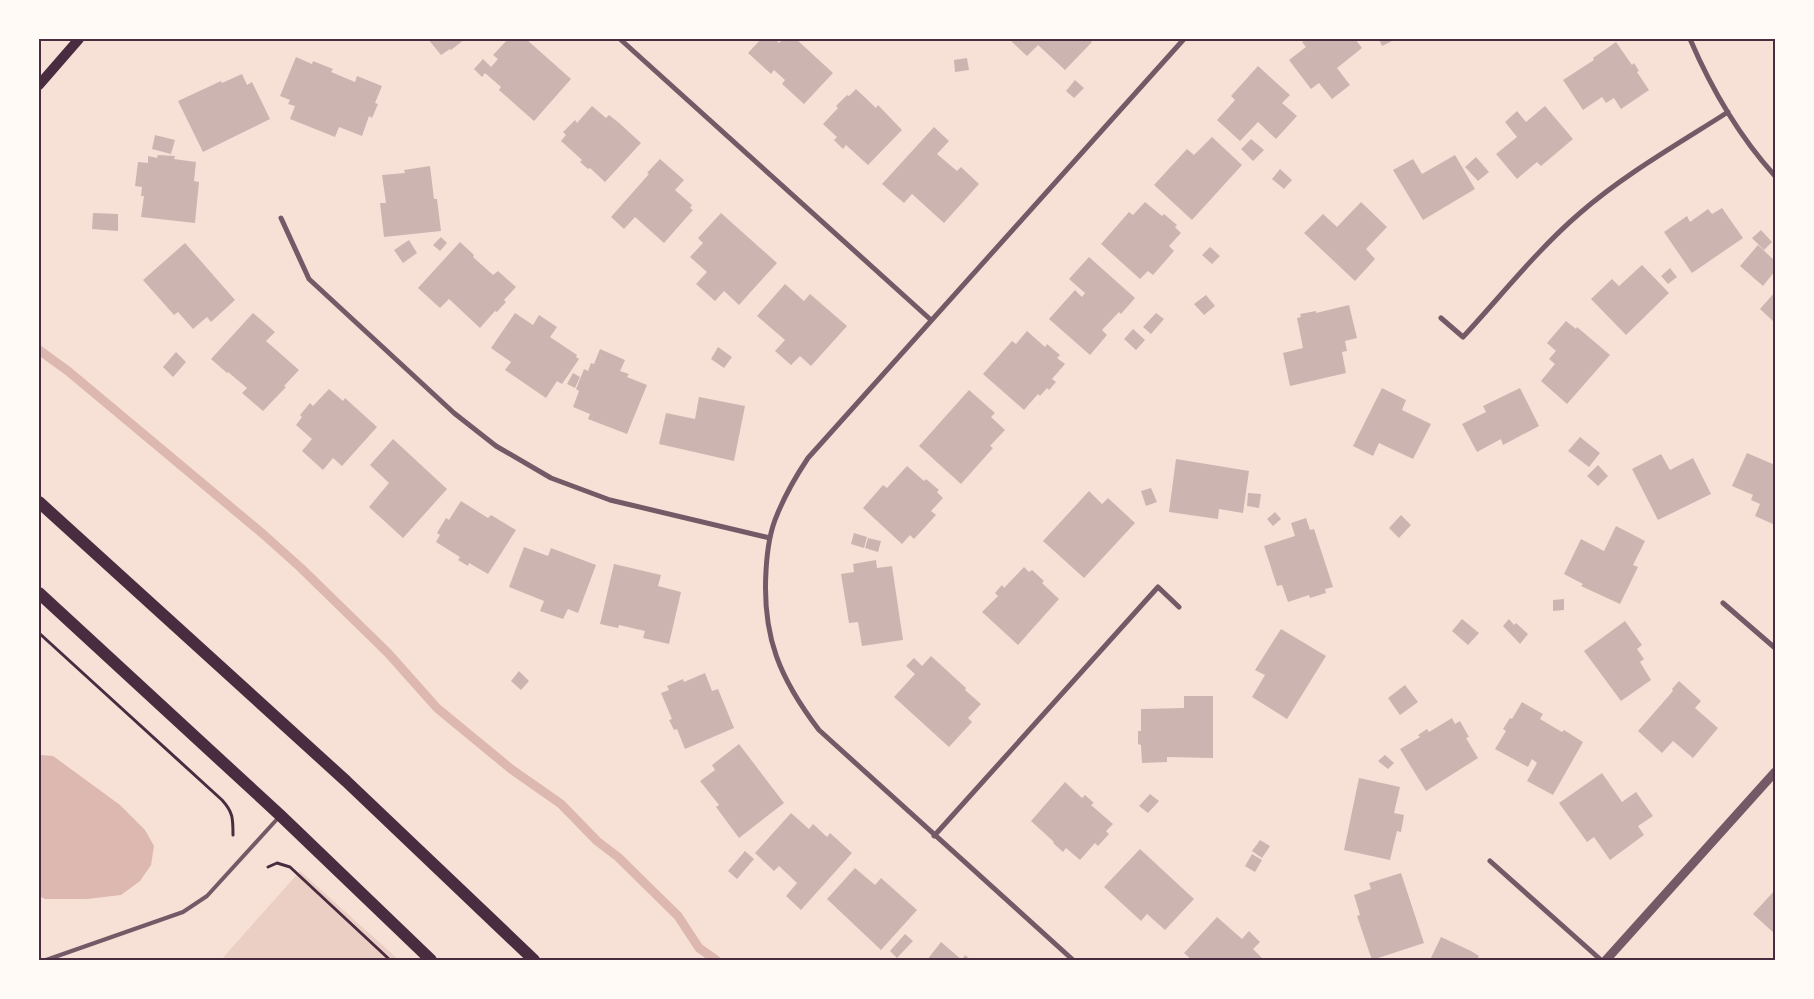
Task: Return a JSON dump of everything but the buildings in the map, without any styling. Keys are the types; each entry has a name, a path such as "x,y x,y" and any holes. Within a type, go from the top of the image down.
{"main road":[{"path":"39,84 79,39"},
{"path":"39,502 346,781 534,960"},
{"path":"39,593 281,816 431,960"}],"street":[{"path":"620,39 931,320"},
{"path":"1073,960 819,730 799,704 783,674 771,643 764,599 767,554 776,517 790,486 808,458 1184,39"},
{"path":"1690,39 1700,63 1728,112 1775,176"},
{"path":"1441,318 1463,337 1560,230 1581,212 1625,178 1728,112"},
{"path":"281,218 309,279 454,413 496,446 551,478 610,500 770,538"},
{"path":"934,836 1158,587 1179,607"},
{"path":"1724,603 1775,648"},
{"path":"1606,960 1775,772"},
{"path":"1490,861 1601,960"}],"lane":[{"path":"46,960 183,912 207,896 281,816"}],"path":[{"path":"39,633 222,800 231,810 233,835"},
{"path":"268,867 276,863 290,867 390,960"}],"shaded area":[{"path":"40,755 53,756 120,805 145,830 154,846 151,865 140,881 121,895 87,899 45,899 39,896"},
{"path":"300,871 399,960 221,960"}],"waterway":[{"path":"39,350 68,371 301,568 388,653 437,708 511,769 561,804 597,841 618,857 678,916 699,948 716,960"}]}
